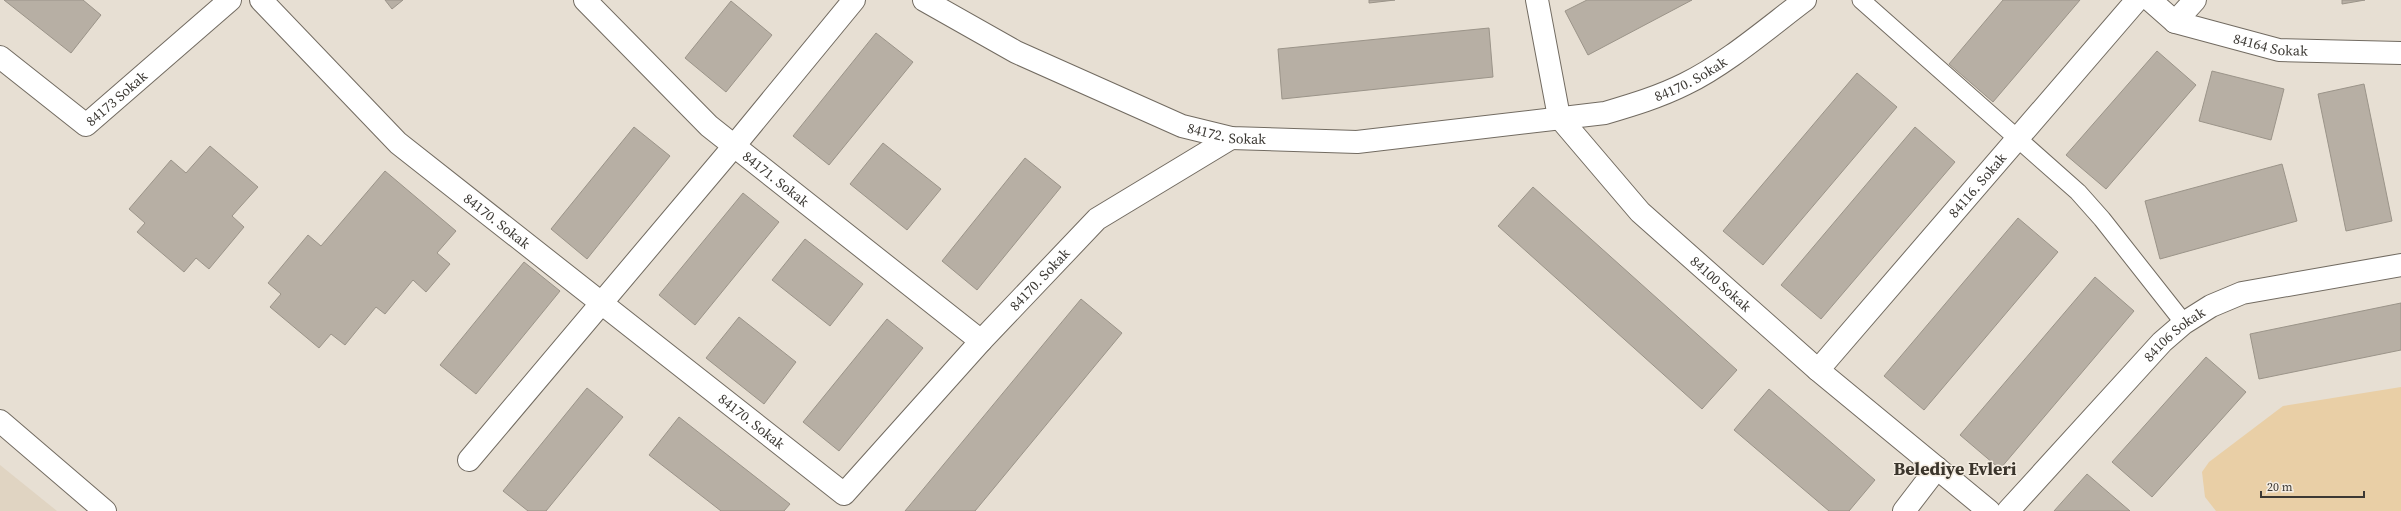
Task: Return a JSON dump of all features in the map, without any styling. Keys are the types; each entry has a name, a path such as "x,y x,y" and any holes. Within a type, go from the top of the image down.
{"street":[{"name":"84173 Sokak","path":"0,57 86,125 230,0"},
{"name":"84170. Sokak","path":"261,0 398,144 844,494 981,341 1096,219 1231,138"},
{"name":"84171. Sokak","path":"585,0 709,126 981,341"},
{"path":"469,460 734,146 854,0"},
{"name":"84172. Sokak","path":"924,0 1016,52 1182,126 1231,138 1357,142 1558,118"},
{"path":"1537,0 1558,118"},
{"name":"84170. Sokak","path":"1558,118 1604,112 1644,102 1686,84 1722,61 1805,0"},
{"name":"84116. Sokak","path":"1818,370 2137,0"},
{"name":"84164 Sokak","path":"2150,0 2176,22 2279,50 2401,53"},
{"path":"2176,22 2194,0"},
{"name":"84100 Sokak","path":"1558,118 1640,212 1818,370 1989,511"},
{"name":"84106 Sokak","path":"2008,511 2162,342 2184,323 2211,306 2242,293 2401,265"},
{"path":"0,421 105,511"},
{"path":"1904,511 1936,468"}],"lane":[{"path":"1861,0 2016,140 2078,192 2102,219 2184,323"}],"shaded area":[{"path":"2401,387 2401,511 2216,511 2205,497 2202,472 2209,462 2283,406"},
{"path":"0,465 57,511 0,511"}],"building":[{"path":"4,0 83,0 101,15 71,53"},
{"path":"385,0 403,0 392,9"},
{"path":"1369,0 1395,0 1369,3"},
{"path":"1587,0 1692,0 1588,55 1565,11"},
{"path":"2003,0 2080,0 1993,102 1949,64"},
{"path":"2342,0 2365,0 2342,4"},
{"path":"731,1 772,35 726,92 685,58"},
{"path":"1489,28 1493,77 1282,99 1278,49"},
{"path":"876,33 913,62 829,165 793,136"},
{"path":"2157,51 2196,85 2106,189 2066,155"},
{"path":"2212,71 2284,89 2271,140 2199,121"},
{"path":"1857,73 1897,107 1763,265 1723,231"},
{"path":"2364,84 2392,221 2346,231 2318,94"},
{"path":"634,127 670,156 587,259 551,229"},
{"path":"1915,127 1955,162 1821,319 1781,285"},
{"path":"883,143 941,189 907,230 850,184"},
{"path":"210,146 258,187 232,216 244,227 209,269 196,258 184,272 137,232 145,223 129,209 171,160 186,173"},
{"path":"1025,158 1061,187 977,290 942,261"},
{"path":"2282,164 2297,221 2160,259 2145,201"},
{"path":"385,171 456,231 437,253 450,264 426,292 413,280 385,314 376,307 345,345 331,334 319,348 270,307 281,294 268,283 308,235 321,246"},
{"path":"1533,187 1737,370 1702,409 1498,226"},
{"path":"743,193 779,222 695,325 659,295"},
{"path":"2018,218 2058,252 1924,410 1884,376"},
{"path":"805,239 863,284 830,326 772,280"},
{"path":"524,262 560,291 476,394 440,365"},
{"path":"2095,277 2134,311 2000,469 1960,435"},
{"path":"1081,299 1122,333 975,511 905,511"},
{"path":"2401,303 2401,350 2259,379 2250,334"},
{"path":"739,317 796,362 764,404 706,358"},
{"path":"887,319 923,348 839,451 803,422"},
{"path":"2206,357 2246,392 2152,497 2112,462"},
{"path":"587,388 623,417 546,511 528,511 503,491"},
{"path":"1769,389 1875,480 1849,511 1829,511 1734,430"},
{"path":"679,417 790,504 784,511 721,511 649,455"},
{"path":"2087,474 2130,511 2054,511"}],"district":[{"name":"Belediye Evleri","path":"1955,469"}]}
